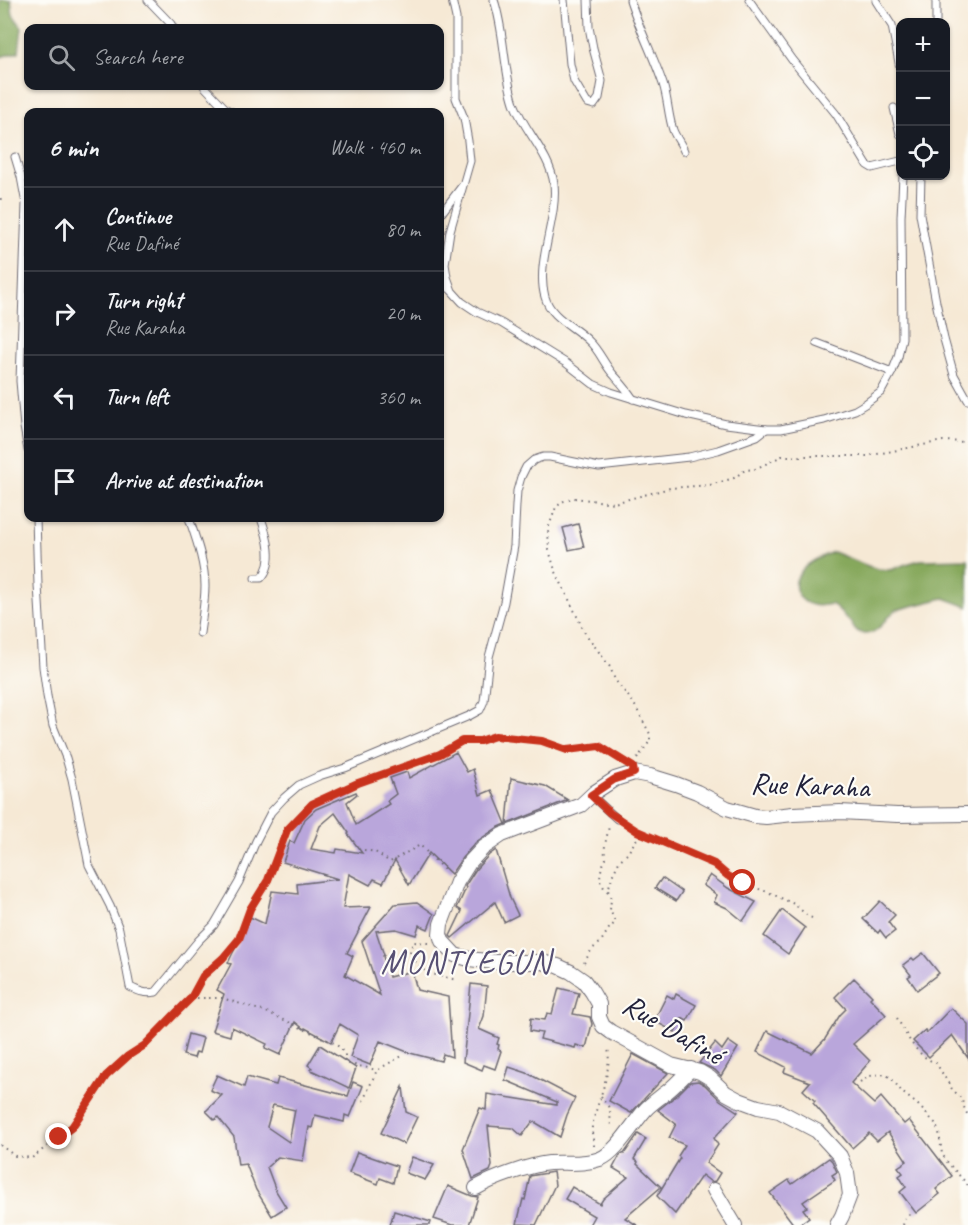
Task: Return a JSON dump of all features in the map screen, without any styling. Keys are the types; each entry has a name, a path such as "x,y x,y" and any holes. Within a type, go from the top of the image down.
{"street":[{"path":"442,941 441,924 457,882 469,863 483,848 502,835 581,805 591,795 615,779 634,770"},
{"name":"Rue Karaha","path":"634,770 676,784 727,807 755,816 840,812 897,815 968,814"},
{"name":"Rue Dafiné","path":"442,941 455,955 495,962 542,962 558,966 584,981 599,1004 599,1017 603,1026 611,1032 671,1065 700,1072 726,1093 739,1100 779,1111 817,1131 840,1155 847,1173 850,1195 837,1225"},
{"path":"476,1188 536,1165 583,1162 601,1158 608,1154 648,1107 691,1069"},
{"path":"714,1190 735,1225"}],"lane":[{"path":"148,0 171,24"},
{"path":"452,0 456,18 456,98 464,118 470,161 447,244 445,264 452,291"},
{"path":"494,0 502,31 504,56 514,102 528,131 543,154 554,184 552,215 542,276 545,297 551,310 591,343 633,399"},
{"path":"564,0 570,64 574,81 587,103 594,105 599,98 602,81 589,27 588,0"},
{"path":"630,0 663,85 673,129 684,151"},
{"path":"749,0 792,60 836,114 867,165 872,168 896,162"},
{"path":"936,0 936,18"},
{"path":"876,1 892,26 896,47"},
{"path":"208,90 225,108"},
{"path":"894,108 898,126"},
{"path":"15,157 24,193"},
{"path":"444,283 462,302 477,312 566,363 593,384 611,392 686,415 726,424 781,429 824,420 855,411 881,392 898,357 902,338 903,180"},
{"path":"921,180 920,214 936,302 954,375 968,400"},
{"path":"444,210 464,184"},
{"path":"24,275 21,381 24,427"},
{"path":"817,343 892,372"},
{"path":"36,522 42,658 46,696 53,726 72,779 89,865 119,929 130,987 146,994 156,992 214,925 272,812 299,785 345,768 480,710 484,701 489,657 504,602 514,546 517,491 521,477 534,460 550,457 599,467 689,457 757,436 766,429"},
{"path":"190,522 200,551 206,588 200,633"},
{"path":"255,578 261,578 266,574 268,568 268,543 262,522"},
{"path":"591,795 617,819"}],"path":[{"path":"0,1145 15,1156 32,1158 72,1127 106,1076 128,1056 145,1045 191,998 203,976 239,939 250,909 268,880 287,830 312,804 358,783 440,754 462,741 480,741 495,736 542,741 567,750 599,746 634,770 650,741 650,734 633,702 615,680 610,667 585,633 555,570 549,550 548,529 556,507 564,501 574,498 614,503 670,488 710,485 734,478 745,470 755,469 782,456 867,456 943,441 968,442"},
{"path":"609,893 602,886 600,872 606,859 604,848 610,813"},
{"path":"617,819 643,834 714,864 737,881 794,904 806,915 816,920"},
{"path":"577,976 592,949 600,943 615,923 609,910 611,899 608,890 613,874 620,860 643,834"},
{"path":"364,850 375,852 390,862 420,845 457,882"},
{"path":"442,941 434,944 413,942 410,952 414,963 427,972 457,980"},
{"path":"191,998 222,998 269,1013 336,1044 345,1054 345,1063 377,1070"},
{"path":"897,1018 912,1045 928,1060 936,1063 952,1089 962,1099 968,1116"},
{"path":"583,1162 593,1150 592,1128 608,1074 608,1041 611,1032"},
{"path":"363,1101 377,1070 402,1056"},
{"path":"860,1082 870,1076 887,1075 935,1123 939,1132 942,1154 968,1185"},
{"path":"601,1096 610,1109 611,1128 617,1143"},
{"path":"903,1225 909,1214"}],"green space":[{"path":"0,0 11,0 13,15 22,27 19,52 0,57"},
{"path":"833,552 868,566 891,570 920,560 968,559 968,607 944,598 896,610 874,631 861,633 855,630 832,604 818,606 808,604 796,590 796,581 805,567"}],"building":[{"path":"578,524 584,547 569,550 563,528"},
{"path":"456,752 467,772 473,769 480,795 492,790 506,824 476,842 451,874 429,853 409,885 395,860 383,883 374,879 370,885 349,874 343,908 371,907 347,953 353,956 345,975 380,995 362,941 395,904 417,902 434,914 428,929 419,925 416,935 396,929 376,931 389,977 412,971 417,990 448,997 452,1057 443,1054 441,1061 410,1053 380,1041 370,1065 350,1057 358,1035 340,1024 331,1042 295,1022 280,1055 265,1048 267,1044 232,1027 230,1036 212,1031 224,994 217,990 231,964 228,963 250,917 265,924 272,891 298,894 297,884 338,879 283,862 290,841 294,843 305,819 316,809 356,792 357,794 347,802 356,825 389,804 387,801 396,794 390,778 407,772 409,778","holes":["335,813 362,853 337,849 336,853 311,849 320,826"]},
{"path":"511,778 545,786 568,800 507,824"},
{"path":"496,850 510,898 518,915 504,922 495,902 452,938 450,936 462,911 457,908 465,886 476,869"},
{"path":"710,875 728,888 756,902 743,921 727,908 714,902 717,895 703,885"},
{"path":"662,878 682,892 676,901 655,888"},
{"path":"880,901 895,915 888,922 895,931 886,938 880,930 878,933 863,919"},
{"path":"782,910 805,928 788,954 764,936"},
{"path":"923,953 939,973 917,990 908,977 911,975 903,965"},
{"path":"854,978 872,996 870,998 886,1015 853,1044 870,1061 851,1083 874,1104 881,1097 904,1124 909,1120 952,1176 936,1189 940,1194 916,1213 900,1192 906,1187 899,1176 903,1173 898,1167 907,1161 888,1132 877,1141 869,1133 852,1148 813,1103 815,1101 803,1090 810,1082 784,1072 786,1067 757,1052 767,1031 812,1053 846,1009 835,997"},
{"path":"471,984 487,986 484,1016 479,1029 499,1038 497,1044 501,1051 495,1069 484,1065 482,1070 463,1062"},
{"path":"559,988 579,993 573,1014 590,1017 592,1024 586,1048 576,1045 575,1048 540,1039 542,1033 530,1031 531,1018 545,1020 547,1013 552,1014"},
{"path":"676,994 696,1005 687,1021 682,1018 675,1032 654,1021 667,995 674,999"},
{"path":"951,1008 968,1024 968,1058 952,1035 929,1057 913,1041 925,1030 927,1033"},
{"path":"188,1034 203,1038 199,1053 196,1052 194,1058 183,1055"},
{"path":"728,1041 738,1048 721,1076 715,1070 699,1063 715,1043 722,1050"},
{"path":"320,1045 356,1068 349,1088 311,1070 312,1068 308,1065"},
{"path":"633,1054 668,1073 631,1113 609,1101"},
{"path":"509,1067 527,1073 575,1098 560,1137 533,1121 522,1136 513,1128 488,1126 492,1166 490,1171 473,1179 463,1149 480,1108 486,1110 487,1094 557,1105 557,1102 505,1080"},
{"path":"217,1075 244,1087 247,1077 276,1085 278,1078 348,1096 353,1082 363,1086 350,1117 345,1115 344,1122 315,1115 312,1128 309,1127 303,1161 278,1157 267,1167 276,1191 286,1207 272,1216 256,1190 246,1164 238,1165 234,1137 218,1117 215,1120 206,1111 222,1095 210,1090","holes":["273,1105 295,1110 289,1142 267,1127"]},
{"path":"698,1081 738,1112 714,1138 718,1145 706,1163 720,1173 715,1181 711,1182 702,1175 675,1214 657,1196 680,1158 678,1156 685,1145 669,1138 676,1124 658,1110 690,1082"},
{"path":"403,1087 406,1112 417,1117 404,1144 381,1133"},
{"path":"638,1134 646,1139 634,1159 661,1187 625,1218 637,1225 589,1225 594,1216 565,1199 572,1187 600,1204 628,1177 613,1168 620,1155 624,1154"},
{"path":"357,1152 397,1166 393,1183 380,1178 378,1184 349,1173"},
{"path":"412,1157 434,1165 425,1180 406,1173"},
{"path":"829,1158 837,1172 832,1175 835,1180 803,1202 807,1207 803,1209 809,1217 798,1225 794,1225 770,1193 789,1180 792,1184"},
{"path":"553,1172 555,1185 536,1225 517,1224 530,1176"},
{"path":"448,1186 478,1197 469,1225 452,1225 434,1219"},
{"path":"394,1211 431,1222 430,1225 390,1225"}],"district":[{"name":"MONTLEGUN","path":"466,961"}],"route":[{"path":"59,1137 72,1127 106,1076 128,1056 145,1045 191,998 203,976 239,939 250,909 268,880 287,830 312,804 358,783 440,754 462,741 480,741 495,736 542,741 567,750 599,746 633,767 634,773 615,779 591,795 617,819 637,831 714,864 728,876 743,883"}]}
